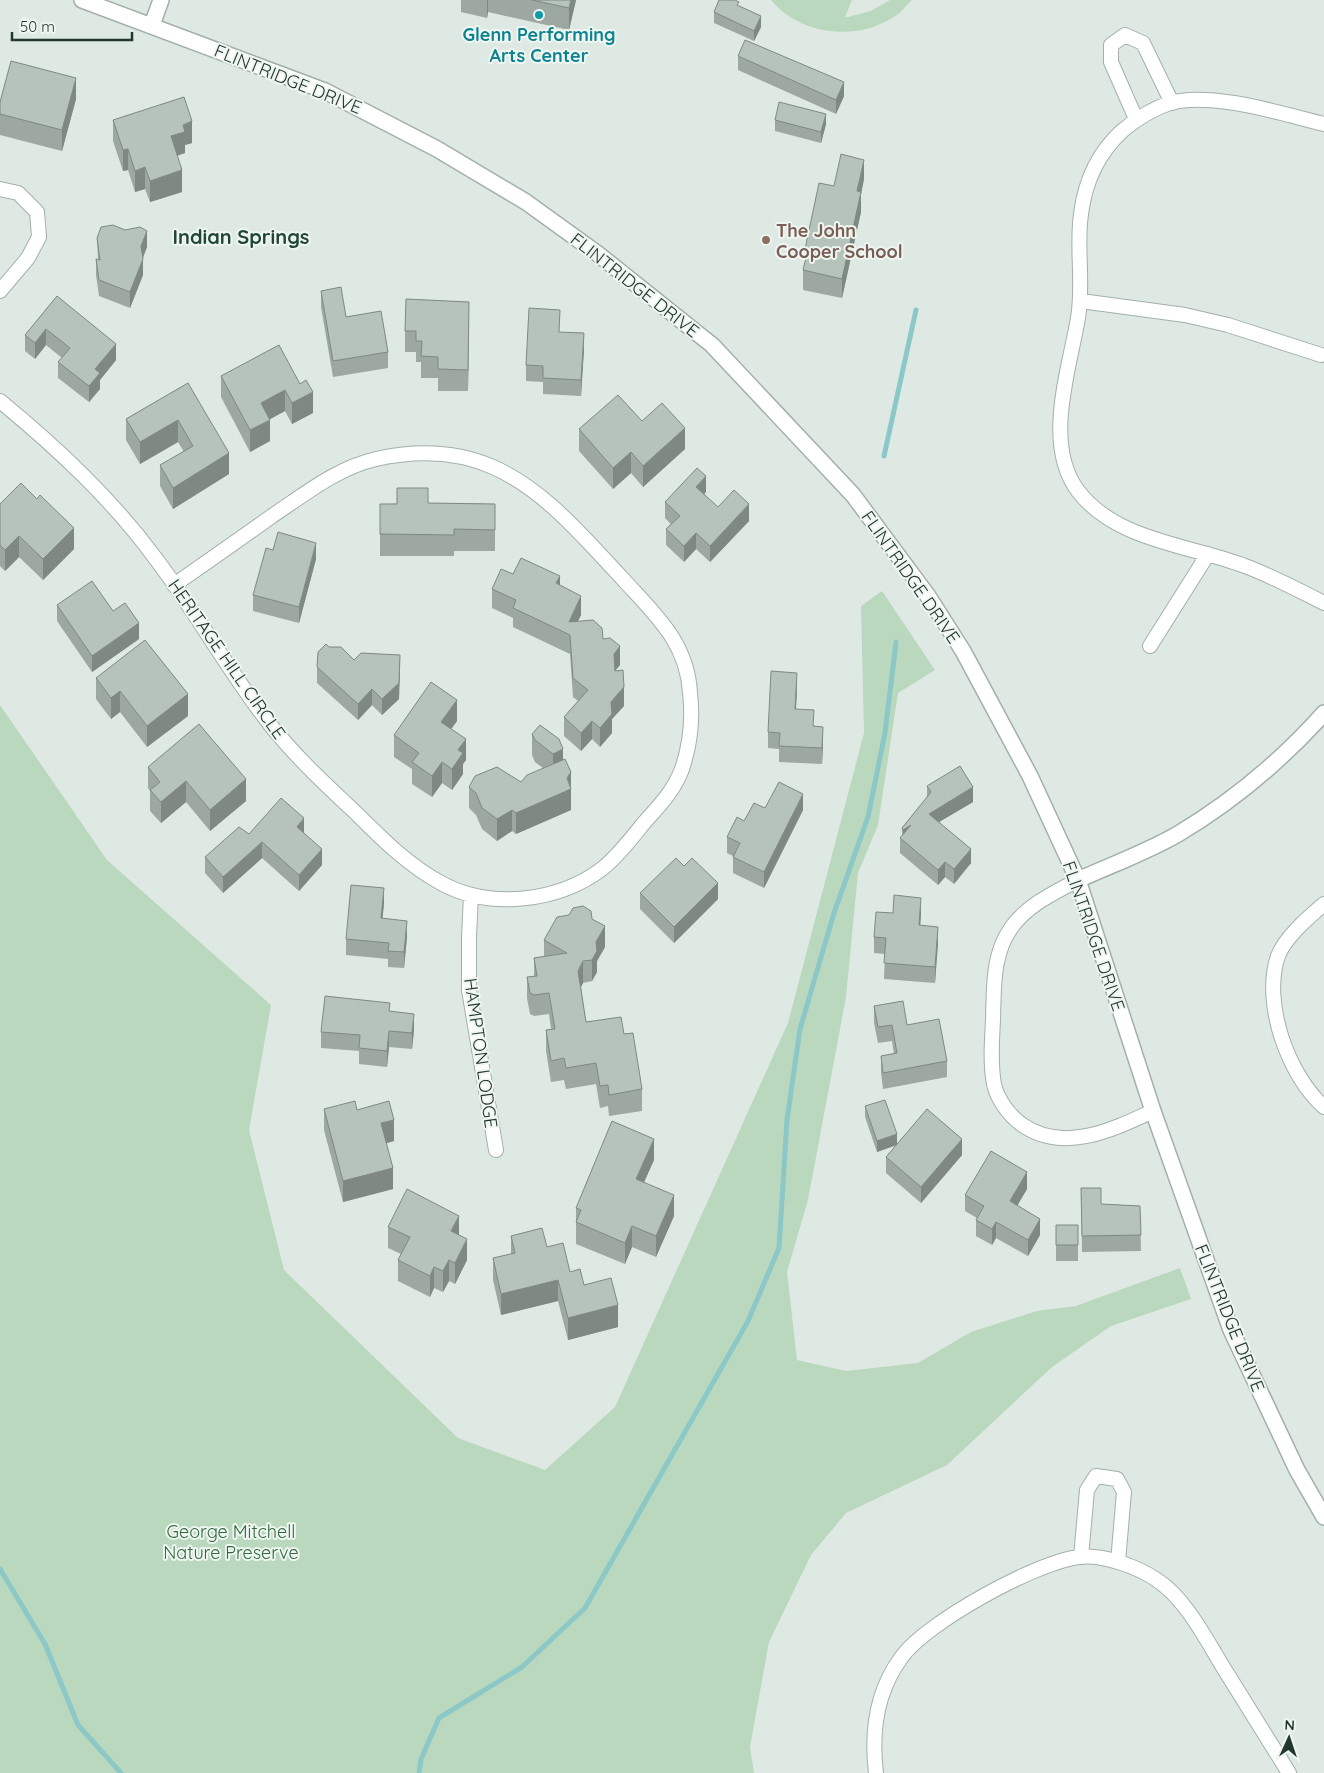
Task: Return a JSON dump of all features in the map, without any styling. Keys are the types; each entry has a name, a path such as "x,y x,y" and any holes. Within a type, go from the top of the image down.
{"street":[{"name":"FLINTRIDGE DRIVE","path":"82,0 326,91 445,153 526,202 598,254 712,345 853,495 928,596 963,651 1021,759 1078,880 1153,1111 1232,1330 1297,1470 1324,1517"},
{"path":"152,25 161,0"},
{"path":"1136,119 1111,62 1111,45 1125,35 1143,42 1172,103"},
{"path":"1324,124 1230,103 1202,101 1172,103 1136,119 1115,138 1096,163 1085,188 1080,217 1081,301 1060,425 1060,449 1066,470 1077,489 1092,507 1110,520 1159,539 1246,566 1324,603"},
{"path":"0,189 18,193 36,212 39,238 28,258 0,291"},
{"path":"1081,301 1185,315 1228,325 1321,355"},
{"name":"HERITAGE HILL CIRCLE","path":"0,401 66,458 133,529 273,729 313,772 389,845 422,872 447,887 471,895 533,898 556,893 588,877 603,868 627,844 671,791 682,768 692,715 690,689 684,662 673,639 656,616 587,540 543,499 517,479 493,467 462,456 435,453 403,454 372,460 343,471 316,486 174,585"},
{"path":"1150,646 1208,554"},
{"path":"1153,1111 1121,1126 1090,1136 1063,1139 1043,1135 1027,1128 1012,1117 1001,1101 994,1085 992,1054 994,973 1000,951 1010,928 1026,911 1078,880 1177,834 1233,796 1280,758 1324,713"},
{"name":"HAMPTON LODGE","path":"471,895 469,937 470,990 496,1150"},
{"path":"1324,904 1288,940 1278,955 1273,988 1275,1010 1283,1041 1306,1088 1324,1107"},
{"path":"1081,1557 1087,1490 1096,1476 1118,1479 1124,1492 1118,1562"},
{"path":"876,1773 875,1718 884,1688 901,1657 925,1632 1018,1578 1056,1561 1081,1557 1118,1562 1159,1581 1199,1627 1289,1773"}],"green space":[{"path":"771,0 852,0 845,17 848,17 871,11 890,0 912,0 898,14 877,26 844,32 828,31 796,21"},
{"name":"George Mitchell Nature Preserve","path":"882,591 935,670 898,693 878,825 858,873 846,997 808,1200 787,1272 797,1360 846,1371 918,1363 971,1332 1037,1311 1076,1306 1180,1268 1191,1299 1111,1326 1052,1367 947,1465 846,1513 811,1555 769,1642 750,1747 754,1773 0,1773 0,705 107,860 271,1005 249,1130 284,1270 458,1438 545,1470 615,1407 788,1023 864,733 861,606"}],"building":[{"path":"532,0 571,0 569,8"},
{"path":"719,0 735,0 739,2 737,5 761,16 754,31 714,12"},
{"path":"745,40 844,82 836,100 738,56"},
{"path":"11,61 76,78 62,130 0,114 0,102"},
{"path":"184,97 192,121 183,125 185,132 171,136 182,170 150,181 145,167 135,171 128,149 123,150 113,120"},
{"path":"779,102 826,114 821,132 775,120"},
{"path":"841,154 864,160 857,191 861,192 842,279 803,270 808,250 805,249 819,183 834,186"},
{"path":"113,225 125,230 140,227 147,231 141,246 143,259 130,292 99,280 96,259 100,260 97,238 101,227"},
{"path":"341,287 346,317 381,311 388,352 333,361 321,291"},
{"path":"57,296 116,344 95,369 100,373 89,386 58,362 70,348 46,329 35,343 25,335"},
{"path":"406,299 469,302 468,370 438,369 438,357 421,356 422,341 416,341 416,331 405,331"},
{"path":"529,308 560,310 559,332 584,333 581,380 543,378 543,366 526,365"},
{"path":"279,345 300,384 306,380 313,392 292,403 285,390 261,403 270,420 250,430 221,376"},
{"path":"188,383 229,453 173,488 160,465 193,446 178,420 140,442 126,419"},
{"path":"618,395 642,421 662,403 685,428 643,466 631,452 613,468 579,429"},
{"path":"697,468 706,476 696,487 718,507 734,490 749,504 710,546 696,533 684,546 666,529 680,516 665,502"},
{"path":"21,483 37,499 40,495 74,528 43,559 19,536 5,550 0,545 0,504"},
{"path":"397,488 428,488 428,503 495,504 495,530 454,529 454,535 380,534 380,504 397,504"},
{"path":"278,532 316,543 299,607 253,595 266,548 273,550"},
{"path":"521,558 560,576 556,583 581,596 569,622 593,620 602,628 603,639 610,638 620,646 614,654 615,671 623,670 624,687 611,702 612,714 600,728 592,721 581,733 564,717 588,690 573,678 570,635 513,608 516,600 492,589 501,569 513,574"},
{"path":"92,581 113,611 125,603 139,623 92,656 57,605"},
{"path":"145,640 188,694 147,726 120,691 111,698 96,678"},
{"path":"326,644 329,647 341,647 354,660 361,653 400,655 399,683 382,699 372,689 358,704 317,667 318,652"},
{"path":"771,671 797,673 795,709 814,710 813,726 823,727 822,748 779,746 780,733 768,732"},
{"path":"431,682 457,700 441,722 466,739 458,750 463,753 452,769 442,762 432,776 412,762 419,753 394,735"},
{"path":"199,724 246,779 210,810 186,781 161,802 150,790 160,782 148,767"},
{"path":"540,725 559,739 563,749 553,754 535,740 532,734"},
{"path":"565,759 571,772 567,778 571,789 516,813 512,810 497,819 482,808 476,793 469,787 475,776 497,767 521,782 527,775"},
{"path":"960,766 973,787 929,814 971,849 954,869 945,862 938,870 900,838 911,825 903,830 902,828 931,792 927,786"},
{"path":"779,782 803,794 764,872 733,857 740,843 727,837 737,817 744,821 754,803 765,808"},
{"path":"281,798 304,818 297,827 322,849 299,875 262,842 223,877 205,857 239,827 249,834"},
{"path":"676,858 684,866 692,858 718,883 674,927 640,893"},
{"path":"351,885 384,888 381,918 407,921 404,952 388,951 389,943 346,939"},
{"path":"894,895 921,898 919,925 938,927 935,967 884,963 886,938 874,937 876,912 893,913"},
{"path":"583,906 591,911 592,919 605,926 596,942 597,951 592,960 583,961 578,971 586,1022 621,1017 624,1034 633,1033 642,1089 609,1095 608,1085 600,1086 596,1063 566,1068 564,1058 551,1061 546,1030 555,1029 549,993 534,995 530,993 527,977 537,976 534,958 567,953 544,940 557,917 569,915 573,908"},
{"path":"325,996 390,1003 389,1011 414,1014 412,1033 389,1031 387,1051 359,1048 360,1035 321,1032"},
{"path":"903,1001 907,1025 939,1019 947,1061 883,1073 881,1056 897,1053 892,1025 878,1027 874,1006"},
{"path":"885,1100 897,1134 877,1141 865,1106"},
{"path":"355,1101 357,1110 389,1101 394,1120 381,1123 393,1168 343,1181 324,1109"},
{"path":"927,1109 962,1139 921,1187 886,1157"},
{"path":"612,1121 654,1139 636,1179 674,1195 656,1236 632,1226 625,1243 576,1222 581,1210 576,1208"},
{"path":"991,1151 1027,1172 1010,1201 1040,1219 1028,1240 996,1222 992,1229 976,1220 984,1206 965,1195"},
{"path":"1081,1188 1101,1188 1101,1204 1140,1206 1141,1235 1082,1236"},
{"path":"407,1189 459,1216 451,1231 467,1239 455,1263 449,1260 443,1271 434,1267 430,1276 398,1260 410,1237 388,1227"},
{"path":"1056,1225 1078,1225 1078,1245 1056,1245"},
{"path":"542,1228 547,1247 563,1243 570,1272 580,1269 584,1285 611,1278 618,1305 568,1318 558,1280 501,1294 493,1258 515,1253 511,1236"}],"waterway":[{"path":"884,456 916,310"},
{"path":"419,1773 421,1759 439,1718 522,1667 585,1608 748,1321 779,1248 787,1120 800,1029 834,913 868,817 885,733 896,642"},
{"path":"0,1569 45,1644 78,1725 121,1773"}],"place":[{"name":"Glenn Performing Arts Center","path":"539,15"},
{"name":"The John Cooper School","path":"766,240"}],"district":[{"name":"Indian Springs","path":"241,236"}]}
